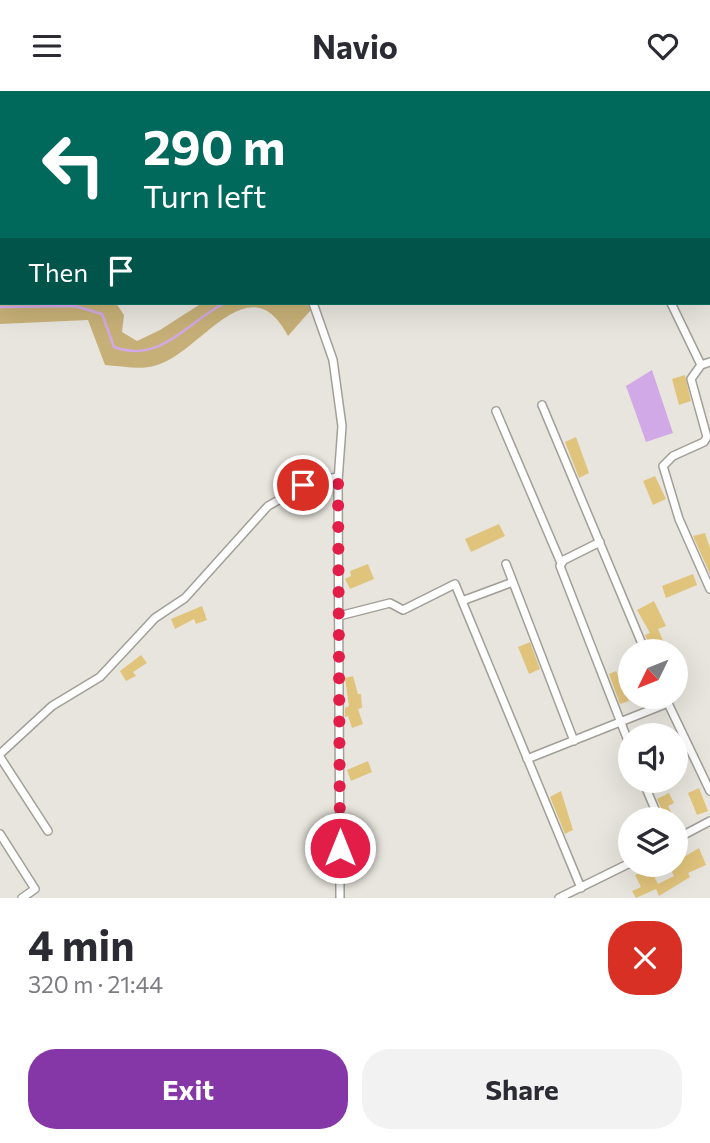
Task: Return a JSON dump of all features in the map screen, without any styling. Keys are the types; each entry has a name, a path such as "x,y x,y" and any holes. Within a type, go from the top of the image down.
{"street":[{"path":"314,305 335,373 342,426 338,477 340,898"},
{"path":"672,305 701,365"},
{"path":"710,362 701,365 691,379 706,437 704,442 673,456 663,466 679,519 710,589"},
{"path":"542,405 640,639"},
{"path":"496,411 561,562 621,722"},
{"path":"48,831 0,756 52,706 100,677 155,618 185,598 268,506 312,481 338,477"},
{"path":"561,562 600,542"},
{"path":"506,564 574,741"},
{"path":"462,601 513,582"},
{"path":"339,616 390,603 403,610 455,584 581,888"},
{"path":"527,759 648,709"},
{"path":"671,709 710,791"},
{"path":"688,833 710,821"},
{"path":"0,834 35,889 22,898"},
{"path":"559,898 618,869"}],"shaded area":[{"path":"0,305 117,305 124,315 122,332 137,341 199,305 315,305 288,336 273,315 257,307 241,310 224,319 171,358 154,366 136,368 105,365 88,320 0,324"},
{"path":"652,370 673,433 646,442 626,386"}],"building":[{"path":"685,375 691,401 679,405 672,379"},
{"path":"576,437 589,473 579,478 565,442"},
{"path":"655,476 666,499 653,505 643,481"},
{"path":"499,524 505,536 471,552 465,539"},
{"path":"705,533 710,548 710,574 693,536"},
{"path":"368,564 374,579 350,589 345,579 351,576 350,571"},
{"path":"693,574 697,585 666,598 662,586"},
{"path":"654,601 666,626 658,629 662,639 647,639 645,635 650,633 637,610"},
{"path":"202,606 207,620 196,624 194,619 175,629 171,619"},
{"path":"530,642 540,669 529,674 518,647"},
{"path":"141,655 147,663 133,672 136,676 126,681 120,671"},
{"path":"616,671 618,676 618,699 609,674"},
{"path":"353,676 358,694 361,694 362,708 358,709 363,724 352,728 348,716 345,717 345,708 349,706 345,678"},
{"path":"368,761 372,772 351,781 347,770"},
{"path":"699,788 708,811 697,815 688,793"},
{"path":"561,791 573,830 565,834 550,797"},
{"path":"669,793 674,803 669,807 661,807 657,799"},
{"path":"699,848 706,865 688,873 688,855"},
{"path":"688,873 690,877 659,896 656,889 636,898 632,891 641,887 636,877 654,877 658,884 672,877 688,877"}],"waterway":[{"path":"0,307 75,306 102,314 114,347 131,351 160,346 222,305"}],"route":[{"path":"303,485 327,477 338,477 340,848"}]}
